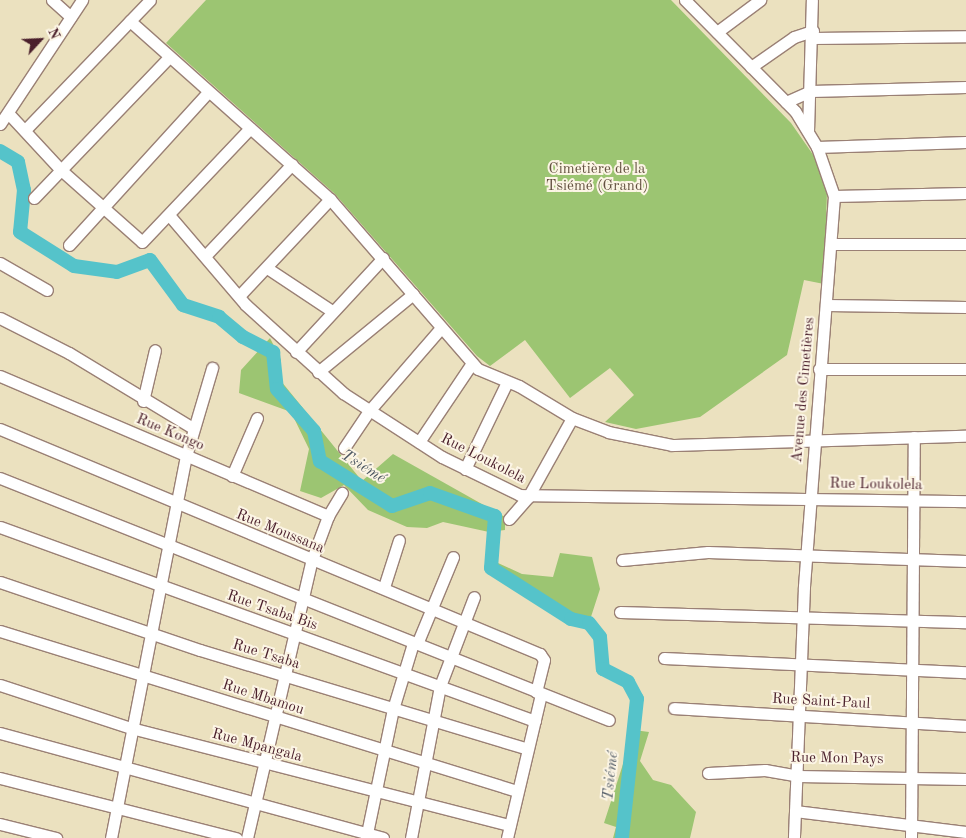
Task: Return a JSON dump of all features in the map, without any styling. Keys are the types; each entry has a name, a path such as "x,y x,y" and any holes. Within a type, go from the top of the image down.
{"street":[{"path":"52,0 71,17"},
{"path":"0,124 82,0"},
{"path":"25,130 150,0"},
{"name":"Avenue des Cimetières","path":"686,0 786,102 808,131 817,147 834,196 833,244 813,438 800,666 798,776 794,838"},
{"path":"717,32 760,0"},
{"path":"808,131 813,35 812,0"},
{"path":"130,21 330,199 472,363 572,418 608,432 672,445 813,438 966,436"},
{"path":"751,67 794,37 813,35 966,36"},
{"path":"34,198 169,57"},
{"path":"786,102 811,91 966,88"},
{"path":"70,245 103,206 208,92"},
{"path":"8,113 61,170 142,242 250,128"},
{"path":"817,147 966,142"},
{"path":"206,255 292,164"},
{"path":"834,196 966,194"},
{"path":"239,296 330,199"},
{"name":"Rue Loukolela","path":"168,215 206,255 239,296 318,372 369,411 419,442 466,468 528,497 966,501"},
{"path":"833,244 966,244"},
{"path":"296,352 383,258"},
{"path":"0,263 47,290"},
{"path":"267,268 332,311"},
{"path":"318,372 413,294"},
{"path":"827,305 966,307"},
{"path":"0,318 69,354 143,401 193,428"},
{"path":"344,448 369,411 441,328"},
{"path":"143,401 155,350"},
{"path":"419,442 472,363"},
{"path":"111,838 131,728 178,506 186,456 212,368"},
{"path":"819,369 966,369"},
{"name":"Rue Kongo","path":"0,376 328,516"},
{"path":"466,468 507,382"},
{"path":"232,476 257,418"},
{"path":"509,519 528,497 572,418"},
{"name":"Rue Moussana","path":"0,429 311,562 384,587 463,624 540,654 544,664 539,693"},
{"path":"911,838 909,723 910,621 915,501 914,437"},
{"path":"0,478 169,548 306,597 415,643 609,720"},
{"path":"247,838 306,597 311,562 328,516 342,493"},
{"name":"Rue Tsaba Bis","path":"0,527 161,588 534,721"},
{"path":"384,587 400,540"},
{"path":"622,560 674,552 966,561"},
{"path":"366,836 374,792 403,673 453,557"},
{"name":"Rue Tsaba","path":"0,582 287,678 527,749"},
{"path":"411,838 440,686 474,597"},
{"path":"620,612 966,622"},
{"name":"Rue Mbamou","path":"0,631 276,719 517,791"},
{"path":"664,658 800,666 966,672"},
{"name":"Rue Mpangala","path":"0,685 131,728 418,804 510,825"},
{"path":"506,838 539,693"},
{"name":"Rue Saint-Paul","path":"674,708 798,718 966,726"},
{"path":"0,733 125,766 366,836 383,838"},
{"name":"Rue Mon Pays","path":"708,773 765,770 798,776 909,776 966,779"},
{"path":"0,778 115,809 236,838"},
{"path":"795,811 966,832"},
{"path":"0,824 56,838"}],"green space":[{"name":"Cimetière de la Tsiémé (Grand)","path":"206,0 671,0 791,123 814,156 827,192 824,284 804,280 787,355 700,417 636,429 605,422 634,395 610,368 570,398 525,340 490,366 477,356 335,194 166,43"},
{"path":"270,338 281,360 281,381 362,481 393,454 505,517 505,530 489,532 443,522 427,528 407,527 368,510 344,485 321,498 300,491 309,449 291,412 239,393 241,370"},
{"path":"560,553 592,557 600,589 589,623 498,578 498,563 522,574 553,577"},
{"path":"634,730 649,732 640,761 653,780 671,785 696,812 690,838 613,838 616,827 604,823"}],"waterway":[{"name":"Tsiémé","path":"0,151 18,162 24,190 20,232 74,266 117,272 150,260 183,305 219,317 243,337 273,352 277,389 314,431 320,461 392,506 430,493 495,516 491,568 571,619 589,623 600,637 603,669 628,682 637,699 622,838"}]}
